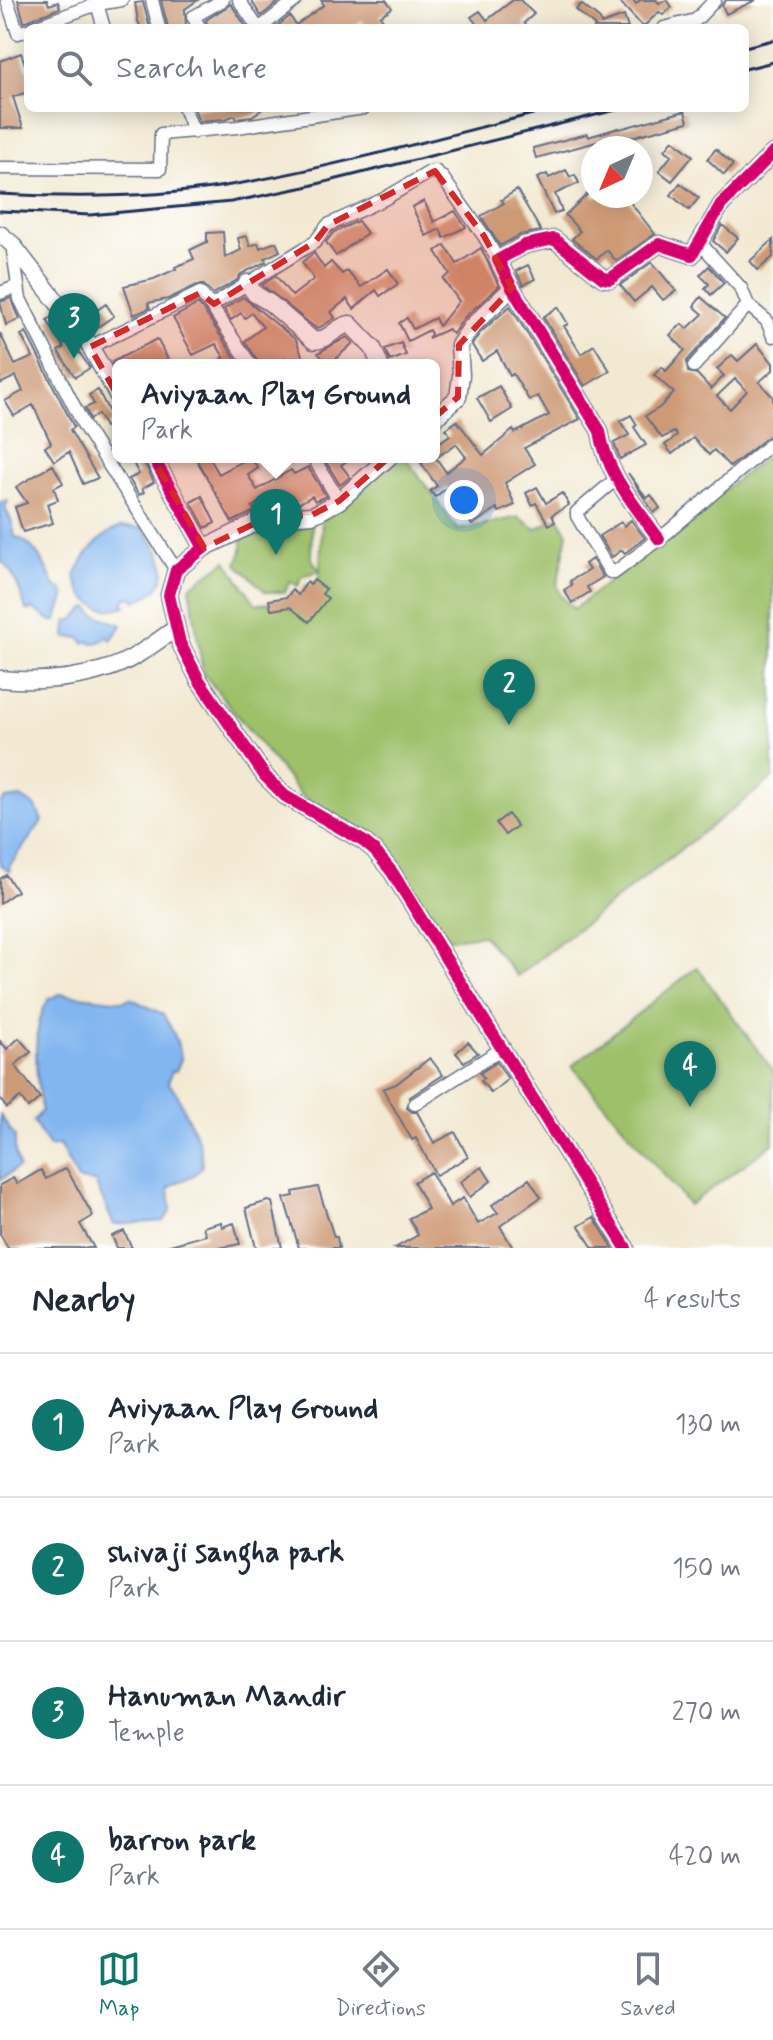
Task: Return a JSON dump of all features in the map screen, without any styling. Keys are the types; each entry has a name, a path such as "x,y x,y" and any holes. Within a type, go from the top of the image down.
{"street":[{"path":"7,0 18,33 24,31"},
{"path":"43,24 97,4 122,0"},
{"path":"152,0 158,24"},
{"path":"198,24 193,17 223,0"},
{"path":"239,0 256,24"},
{"path":"264,24 296,0"},
{"path":"680,24 696,20 715,0"},
{"path":"97,4 103,24"},
{"path":"186,112 194,132"},
{"path":"0,168 160,169 161,134 194,132 324,112"},
{"path":"498,260 525,245 554,239 603,278 610,279 659,244 692,255 721,205 773,153"},
{"path":"211,306 315,242 328,225 435,171 484,236 512,288 600,431 603,451 616,479 659,539"},
{"path":"6,239 20,299 84,426 176,570"},
{"path":"6,239 90,347 112,386"},
{"path":"700,243 741,288 748,305 767,321 773,336"},
{"path":"247,283 255,294 314,341 321,341 343,325 350,324 373,348 378,359"},
{"path":"0,293 18,286"},
{"path":"440,414 458,397 461,375 459,345 472,326 512,288"},
{"path":"90,347 200,293 247,359"},
{"path":"694,366 748,305"},
{"path":"616,479 577,512 610,572 614,573 773,442"},
{"path":"156,463 204,548"},
{"path":"317,463 339,501"},
{"path":"382,463 339,501 312,515 266,518 204,548 176,570 169,595 180,643 199,680 265,776 285,796 374,850 392,872 626,1248"},
{"path":"0,679 27,681 108,669 133,657 176,628"},
{"path":"415,1104 503,1048"}],"highlighted area":[{"path":"435,171 484,236 512,288 459,345 458,397 339,501 312,515 266,518 204,548 90,347 200,293 214,304 315,242 328,225"}],"green space":[{"path":"773,451 773,778 517,976 483,935 450,939 369,835 301,795 203,673 190,587 226,561 256,604 294,602 318,589 322,521 387,463 409,463 458,530 519,517 536,529 558,517 568,533 557,585 561,596 574,609"},
{"path":"312,522 311,558 320,571 302,576 298,586 290,581 285,592 266,592 237,564 242,540 250,535 289,533"},
{"path":"697,967 773,1071 773,1144 689,1205 572,1066"}],"water":[{"path":"8,501 5,508 15,537 34,550 55,587 62,589 65,595 56,621 32,608 26,610 13,576 0,560 0,502"},
{"path":"121,527 141,528 146,533 163,562 163,579 145,597 135,601 134,597 126,598 123,603 126,606 108,609 87,599 75,576 93,547"},
{"path":"88,607 94,614 122,625 111,640 109,637 97,643 84,643 81,638 66,637 67,621 73,620"},
{"path":"21,797 36,807 42,821 9,867 10,872 0,864 0,803 5,799"},
{"path":"60,994 124,1001 130,998 163,1014 174,1034 181,1059 168,1083 178,1095 196,1136 202,1166 196,1173 169,1188 171,1210 164,1221 114,1225 95,1182 78,1180 59,1145 49,1147 33,1121 42,1111 37,1069 39,1024 49,999"},
{"path":"0,1115 15,1137 19,1167 0,1180"}],"building":[{"path":"18,0 47,0 49,5 58,2 60,8 24,22"},
{"path":"161,0 198,0 185,9 186,24 167,24"},
{"path":"251,0 281,0 261,16"},
{"path":"321,0 386,0 392,8 380,16 386,24 365,24 362,20 356,24 297,24 324,5"},
{"path":"513,0 520,0 534,14 525,24 476,24 471,17 480,11 487,20"},
{"path":"618,0 633,0 636,4 640,0 656,0 659,3 667,0 672,7 663,15 659,12 646,24 640,24"},
{"path":"726,0 756,0 726,14 722,5"},
{"path":"143,2 149,24 139,24 135,3"},
{"path":"231,4 244,24 207,24 206,20"},
{"path":"581,4 600,19 601,24 593,24 576,10"},
{"path":"290,16 295,24 280,24"},
{"path":"624,16 627,24 601,24"},
{"path":"21,53 24,61 24,93 13,97 23,128 0,128 0,61"},
{"path":"196,112 258,112 252,116 236,118 235,115 226,119 199,121"},
{"path":"681,112 685,112 688,122 636,136 591,136"},
{"path":"587,134 581,136 581,146 536,158 533,148"},
{"path":"673,140 693,156 672,181 659,171 672,155 665,150"},
{"path":"716,149 733,165 724,175 707,159"},
{"path":"566,170 570,177 575,175 579,183 555,194 562,211 554,214 537,178 547,174 549,178"},
{"path":"680,183 699,198 689,210 671,195"},
{"path":"517,190 541,231 520,235 500,246 481,216 504,203 501,200"},
{"path":"581,200 581,208 634,208 655,234 616,261 607,250 597,259 572,239 580,231 565,215"},
{"path":"424,201 434,222 455,211 466,227 444,238 440,229 426,236 412,207"},
{"path":"358,221 367,233 336,256 326,242 334,232"},
{"path":"722,225 738,238 726,252 713,241"},
{"path":"223,232 225,258 241,250 238,238 247,236 250,246 258,243 260,248 276,242 280,251 213,294 204,285 197,285 168,299 148,303 150,308 134,315 124,286 154,279 176,269 194,259 190,250 207,242 207,233"},
{"path":"773,240 773,257 758,270 750,261"},
{"path":"445,245 457,264 481,248 499,286 464,318 453,334 448,329 428,338 431,334 429,330 408,341 399,323 407,318 413,329 435,318 439,326 459,301 443,279 450,274 436,251"},
{"path":"314,253 324,268 331,262 342,274 347,271 361,287 388,269 398,284 380,296 376,290 354,309 347,299 331,312 335,318 317,329 262,285 276,276 292,296 314,279 302,262"},
{"path":"652,262 676,291 663,300 652,287 634,302 620,285"},
{"path":"528,265 535,279 523,285 516,271"},
{"path":"709,266 724,283 711,295 705,288 709,284 700,275"},
{"path":"243,297 296,340 304,359 256,359 245,341 263,327 252,313 245,318 241,313 231,320 224,309"},
{"path":"701,297 725,318 687,361 688,372 697,374 711,389 724,376 717,369 732,355 738,361 757,344 773,363 773,370 759,382 773,397 773,433 730,467 714,450 709,455 693,438 672,454 665,445 677,436 674,432 662,438 645,416 659,408 674,393 654,375 662,367 666,371 685,350 670,335 682,324 687,329 703,314 694,306","holes":["735,379 747,391 730,409 717,396"]},
{"path":"11,298 20,319 6,325 0,302"},
{"path":"106,304 114,316 93,330 84,319"},
{"path":"198,304 236,359 222,359 224,357 216,344 193,355 173,318"},
{"path":"510,306 580,419 524,448 535,464 505,483 515,505 499,512 497,508 472,525 464,514 477,504 466,490 455,498 448,487 435,497 430,491 437,486 421,463 440,463 446,472 466,457 456,444 440,455 440,442 450,435 446,429 457,421 483,455 513,430 515,433 549,415 538,396 529,400 513,374 510,376 497,351 482,361 472,345 480,333"},
{"path":"558,307 568,324 564,326 581,354 594,345 610,371 585,386 543,317"},
{"path":"54,316 90,368 75,377 58,351 64,348 47,320"},
{"path":"26,332 74,427 70,430 98,478 83,484 69,452 54,461 45,447 51,443 33,405 14,416 5,401 23,391 16,376 0,384 0,333 15,365 33,357 21,335"},
{"path":"347,337 353,343 336,359 324,359 318,353"},
{"path":"157,339 168,359 118,359"},
{"path":"401,343 406,355 389,359 385,349"},
{"path":"499,386 512,409 491,422 477,398"},
{"path":"98,390 112,423 105,427 98,414 90,419 85,408 94,404 89,395"},
{"path":"631,415 637,425 634,427 646,445 620,459 614,443 629,435 620,421"},
{"path":"133,463 145,463 154,482 142,489 144,492 139,495 129,479 139,474"},
{"path":"198,463 213,463 219,474 239,463 254,463 258,468 248,475 257,490 291,470 294,474 308,467 326,496 315,501 312,496 296,505 283,506 275,492 252,507 255,511 232,522"},
{"path":"327,463 344,463 341,465 350,477 340,485"},
{"path":"53,465 63,483 54,488 58,500 47,504 53,523 23,532 15,507 27,503 16,487"},
{"path":"628,473 647,498 651,495 660,508 654,513"},
{"path":"537,487 546,503 562,493 569,505 552,515 555,522 549,525 526,493"},
{"path":"202,496 215,523 205,528 191,502"},
{"path":"631,520 645,538 625,553 622,550 612,557 599,536 621,522 624,526"},
{"path":"592,559 603,577 587,587 590,592 572,603 564,590 572,585 570,581 589,570 585,564"},
{"path":"314,580 326,589 322,594 328,598 309,622 290,607 271,610 269,600 287,597 292,590 298,595 307,582 310,585"},
{"path":"508,814 517,826 505,835 496,823"},
{"path":"6,875 17,891 0,903 0,879"},
{"path":"19,1038 31,1052 15,1065 40,1098 28,1108 20,1097 7,1108 0,1099 0,1041 7,1049"},
{"path":"468,1042 478,1053 464,1062 456,1053"},
{"path":"430,1058 443,1075 410,1097 407,1108 417,1112 434,1143 455,1132 468,1157 436,1175 383,1089 396,1084"},
{"path":"497,1062 508,1079 491,1093 481,1081 484,1078 480,1073"},
{"path":"482,1167 491,1181 470,1197 460,1182"},
{"path":"66,1168 93,1216 80,1224 94,1248 8,1248 0,1234 0,1185 13,1178 17,1184 41,1170 46,1179"},
{"path":"431,1172 450,1206 463,1198 478,1224 498,1213 492,1205 529,1179 541,1197 500,1226 513,1248 395,1248 418,1235 409,1218 428,1209 414,1182"},
{"path":"318,1187 339,1248 299,1248 284,1198 294,1196 293,1192"},
{"path":"272,1202 282,1248 256,1248 246,1208"},
{"path":"594,1217 613,1248 593,1248 579,1226"},
{"path":"221,1222 222,1227 234,1223 240,1244 219,1248 167,1246 206,1235 203,1227"},
{"path":"124,1231 132,1248 117,1248 112,1236"}],"railway":[{"path":"749,46 773,40"},
{"path":"749,68 773,62"},
{"path":"0,194 113,196 225,186 350,160 541,112"},
{"path":"0,211 90,215 231,202 305,187 608,112"}],"cycle path":[{"path":"659,539 615,474 600,431 498,260 525,245 554,239 603,278 610,279 659,244 692,255 721,205 773,153"},
{"path":"156,463 204,548 176,570 169,595 180,643 199,680 265,776 285,796 363,841 392,872 626,1248"}],"place":[{"name":"Hanuman Mandir","path":"74,359"},
{"name":"Aviyaan Play Ground","path":"276,555"},
{"name":"shivaji sangha park","path":"509,725"},
{"name":"barron park","path":"690,1107"}]}
